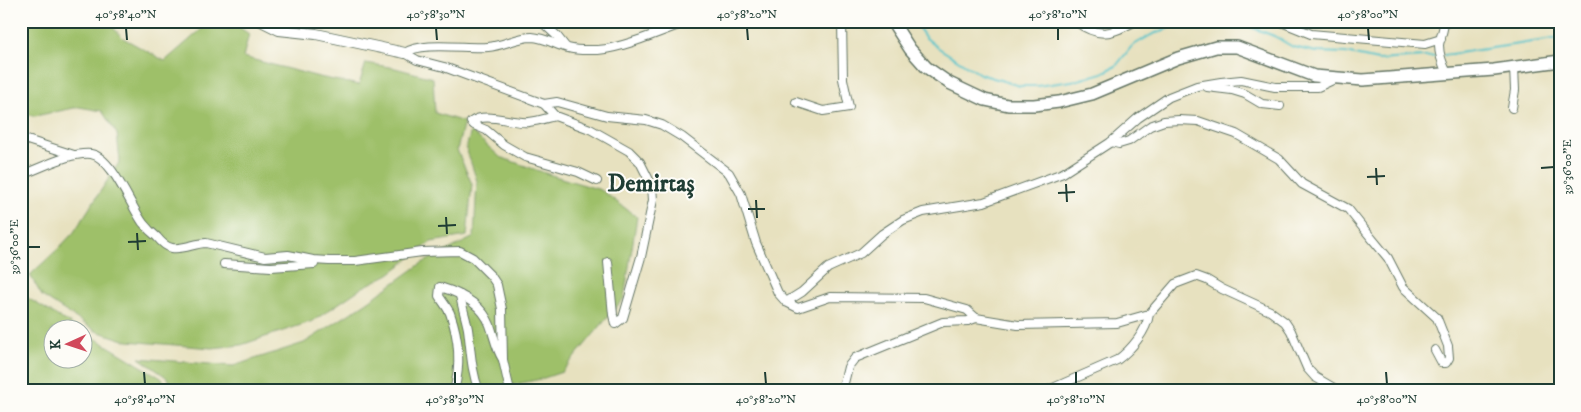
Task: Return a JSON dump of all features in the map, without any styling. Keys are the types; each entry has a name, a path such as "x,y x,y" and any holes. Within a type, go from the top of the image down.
{"main road":[{"path":"892,21 910,49 926,67 941,78 961,90 985,100 1008,105 1034,105 1059,102 1092,94 1178,58 1216,47 1237,47 1314,76 1363,80 1445,68 1514,67 1560,60"}],"street":[{"path":"261,21 279,30 316,34 405,53 417,60 444,67 544,104 555,116 590,129 629,151 640,162 652,186 653,200 641,257 623,318 615,324 608,262"},
{"path":"405,53 411,49 433,47 488,47 532,37 555,42 566,48 582,50 601,49 689,21"},
{"path":"796,102 823,110 849,107 843,80 842,21"},
{"path":"1075,21 1084,28 1108,34 1136,21"},
{"path":"1279,21 1311,34 1425,44 1440,42"},
{"path":"1444,21 1444,30 1440,42 1445,68"},
{"path":"543,23 558,36 566,48"},
{"path":"1512,108 1515,90 1514,67"},
{"path":"786,302 802,292 828,268 860,253 882,234 903,220 923,212 984,202 1063,172 1111,142 1138,118 1168,97 1197,86 1221,82 1240,80 1275,87 1318,87 1337,79"},
{"path":"1197,86 1232,90 1245,94 1262,104 1280,106"},
{"path":"544,104 557,102 607,116 646,120 662,125 729,173 741,194 756,243 778,293 786,302 798,308 830,298 924,298 967,310 976,318"},
{"path":"555,116 528,122 488,118 475,119 471,122 525,157 578,172 597,181"},
{"path":"1111,142 1119,144 1129,141 1150,126 1164,121 1198,121 1236,134 1279,159 1302,184 1348,209 1388,258 1403,287 1437,318 1448,346 1449,358 1446,363 1442,363 1436,350"},
{"path":"21,138 74,155"},
{"path":"21,175 74,155 92,154 104,161 144,223 162,243 171,248 206,243 265,257 288,255 329,262"},
{"path":"224,264 281,267 355,261 422,252 453,250 460,252 472,258 497,284 502,309 503,360 510,391"},
{"path":"842,391 848,366 855,358 943,322 968,321 976,318 1018,325 1117,323 1149,314 1175,284 1196,276 1270,311 1285,322 1291,331 1307,368 1314,377 1339,391"},
{"path":"454,391 458,367 457,339 449,312 439,296 440,287 473,302 486,316 498,352 503,360"},
{"path":"460,295 463,312 467,321 470,357 479,391"},
{"path":"1046,391 1117,360 1127,353 1148,324 1149,314"}],"green space":[{"path":"21,21 107,21 123,38 165,61 211,21 230,21 249,34 243,57 319,77 359,85 366,63 433,78 435,113 464,122 457,150 472,184 467,236 431,242 389,274 363,287 313,321 241,345 212,348 127,341 96,331 92,328 92,320 79,320 42,296 30,275 74,232 120,161 117,134 102,111 79,107 35,116 21,114"},
{"path":"471,131 500,157 601,190 637,217 624,298 562,372 541,379 481,391 178,391 165,376 139,358 233,366 304,343 366,303 422,263 474,237 477,181 466,148"},
{"path":"21,294 64,320 42,320 42,370 92,370 92,336 161,378 172,391 21,391"}],"waterway":[{"path":"914,21 925,37 937,47 980,74 1020,86 1037,86 1078,80 1102,73 1116,66 1132,46 1151,35 1186,21"},
{"path":"1235,21 1274,36 1293,47 1316,52 1345,53 1378,60 1439,56"},
{"path":"1444,55 1560,38"}],"district":[{"name":"Demirtaş","path":"651,184"}]}
